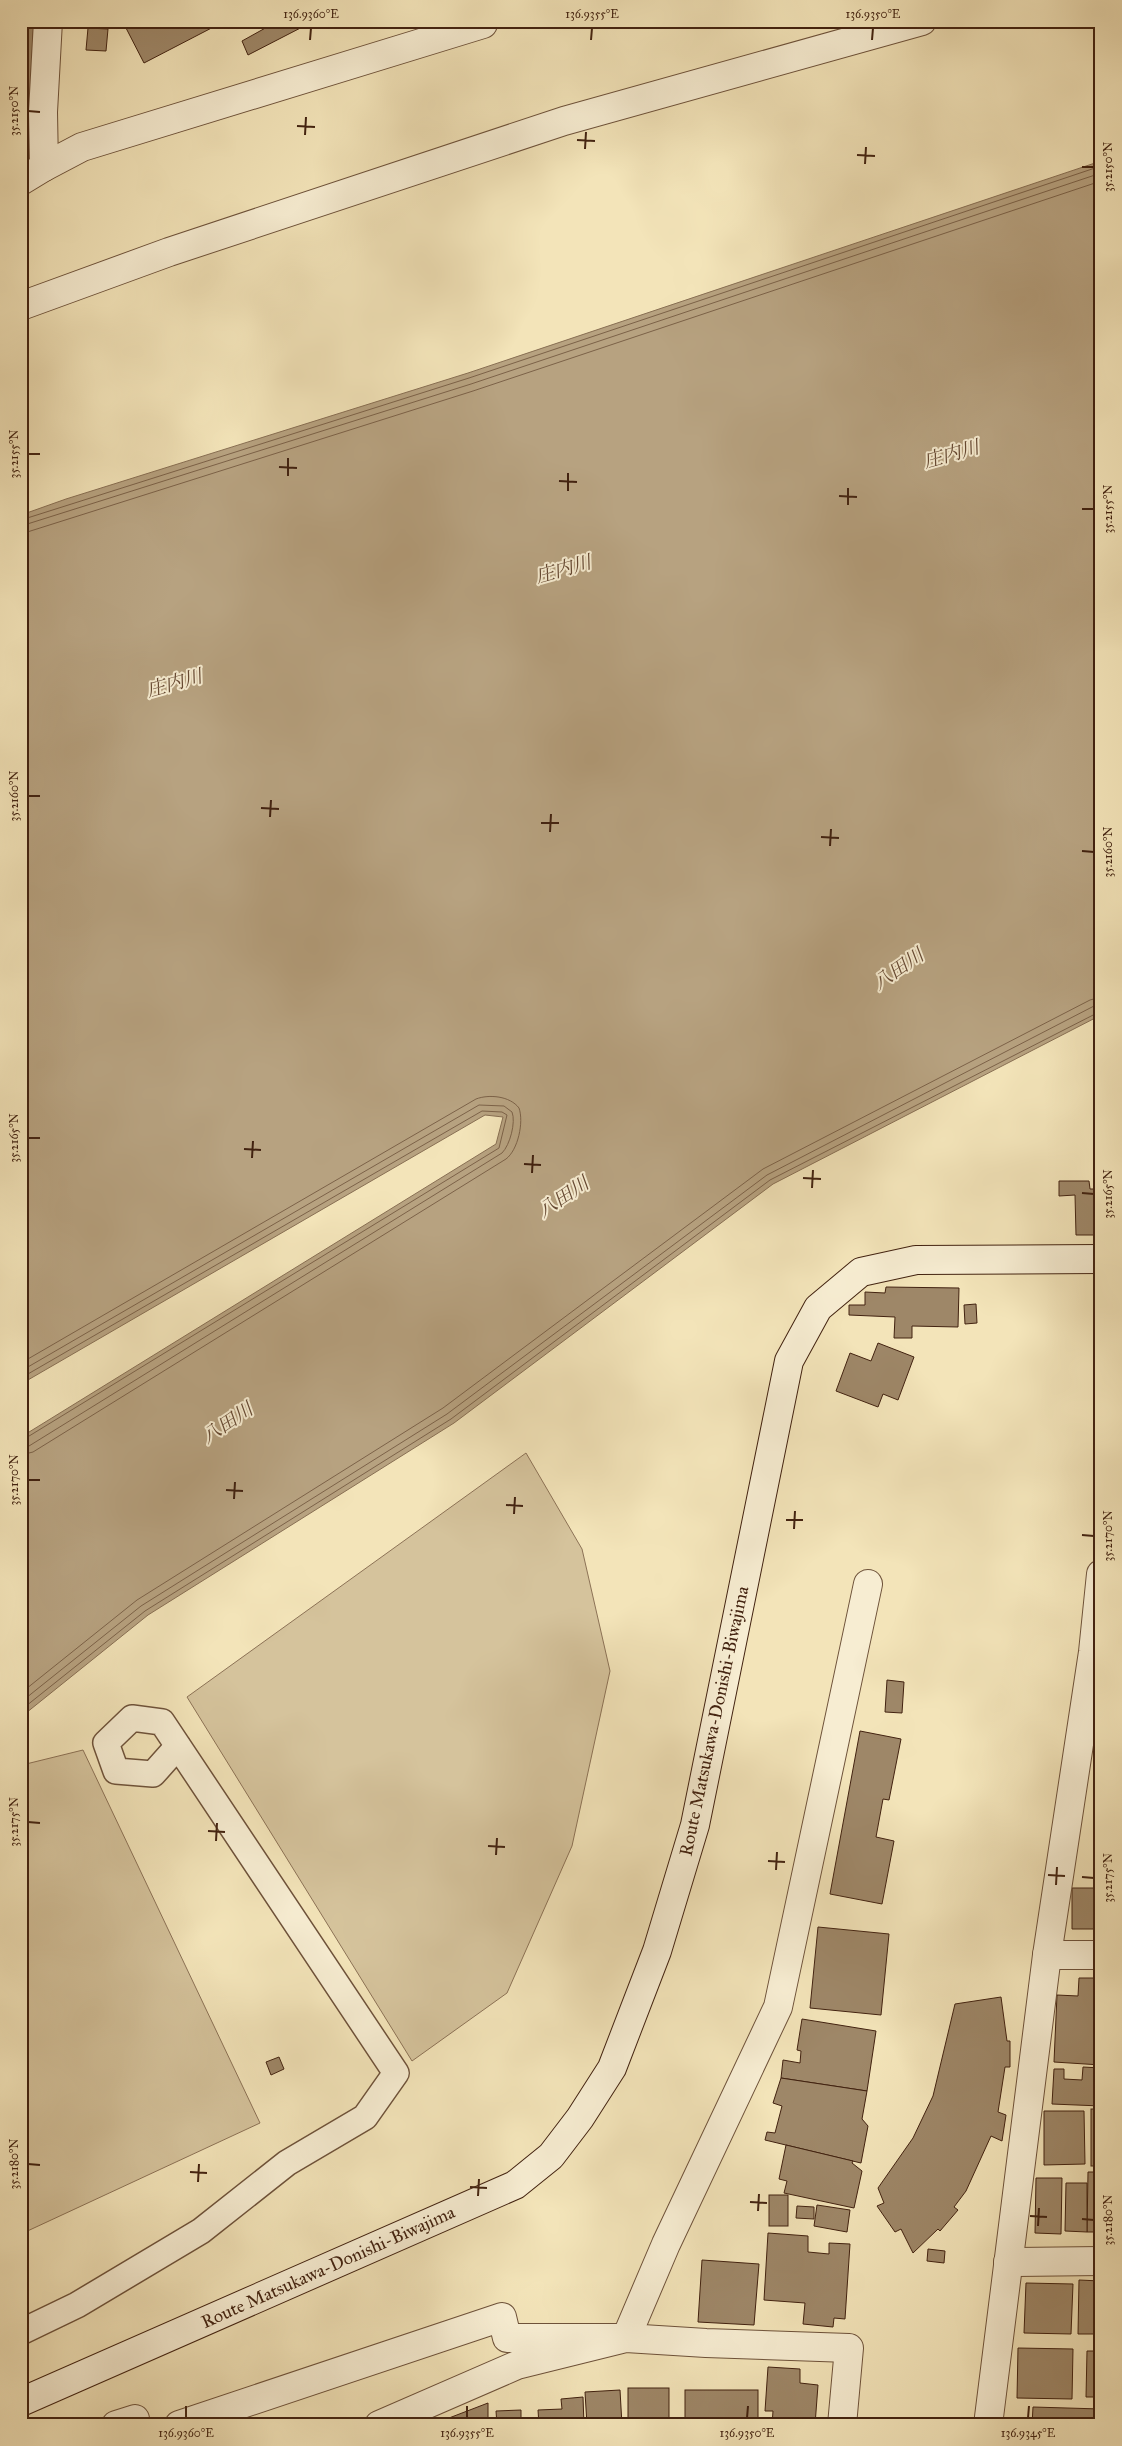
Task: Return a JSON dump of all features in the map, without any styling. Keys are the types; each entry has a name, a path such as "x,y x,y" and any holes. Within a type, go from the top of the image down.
{"street":[{"path":"32,174 43,112 48,21"},
{"path":"21,306 168,252 564,121 922,21"},
{"path":"32,174 82,147 483,24"},
{"name":"Route Matsukawa-Donishi-Biwajima","path":"21,2402 515,2185 551,2156 580,2118 612,2068 657,1951 695,1825 789,1361 818,1308 861,1272 916,1260 1101,1259"},
{"path":"988,2425 1047,1955 1097,1652 1101,1574"},
{"path":"626,2338 666,2244 778,2007 868,1584"},
{"path":"1047,1955 1101,1955"},
{"path":"1008,2262 1101,2261"},
{"path":"179,2425 502,2318 507,2338 626,2338 849,2348 842,2425"},
{"path":"379,2425 517,2365 626,2338"},
{"path":"116,2425 135,2419 135,2425"}],"lane":[{"path":"21,2332 77,2306 201,2230 287,2163 365,2117 396,2073 178,1746"}],"shaded area":[{"path":"526,1453 582,1549 610,1671 572,1846 507,1993 412,2061 187,1697"},
{"path":"83,1750 260,2123 21,2234 21,1768 26,1764"}],"water":[{"path":"1101,161 1101,1015 773,1184 454,1423 148,1615 21,1717 21,1437 496,1144 503,1117 485,1115 21,1384 21,515 66,499 468,373"}],"building":[{"path":"21,21 34,21 29,114 21,114"},
{"path":"141,21 225,21 144,63 126,28"},
{"path":"278,21 314,21 248,55 242,41"},
{"path":"88,28 108,29 106,51 86,50"},
{"path":"1059,1181 1089,1181 1090,1189 1101,1189 1101,1235 1076,1235 1075,1195 1059,1196"},
{"path":"886,1287 959,1288 958,1327 912,1326 912,1338 894,1338 895,1317 849,1315 849,1305 865,1305 865,1292 885,1293"},
{"path":"976,1304 977,1323 965,1324 964,1305"},
{"path":"878,1343 914,1357 898,1400 883,1394 878,1407 836,1391 850,1353 871,1361"},
{"path":"887,1680 904,1682 902,1713 885,1712"},
{"path":"860,1731 901,1739 889,1800 883,1799 876,1837 894,1841 882,1904 830,1894"},
{"path":"1072,1888 1101,1888 1101,1938 1097,1937 1097,1929 1072,1929"},
{"path":"818,1927 889,1934 881,2015 810,2008"},
{"path":"1079,1978 1097,1978 1096,1985 1101,1985 1101,2065 1054,2062 1057,1995 1078,1996"},
{"path":"1001,1997 1007,2041 1010,2041 1010,2067 1005,2067 998,2112 1006,2115 1002,2141 991,2136 966,2191 954,2207 958,2210 940,2231 938,2229 913,2253 901,2229 895,2232 877,2206 884,2203 878,2188 913,2138 933,2096 955,2004"},
{"path":"802,2019 876,2031 867,2091 781,2078 783,2060 800,2063 801,2051 797,2050"},
{"path":"279,2057 284,2069 271,2075 266,2062"},
{"path":"1083,2067 1101,2068 1101,2106 1052,2104 1054,2069 1064,2069 1064,2079 1082,2080"},
{"path":"781,2078 867,2091 862,2119 868,2126 861,2163 765,2140 767,2132 775,2133 782,2106 773,2103"},
{"path":"1091,2109 1101,2109 1101,2166 1091,2166"},
{"path":"1044,2111 1084,2111 1085,2164 1044,2165"},
{"path":"786,2145 853,2161 852,2163 862,2171 854,2208 784,2193 787,2181 779,2179"},
{"path":"1088,2172 1101,2172 1101,2232 1087,2232"},
{"path":"1036,2178 1062,2178 1061,2234 1035,2233"},
{"path":"1066,2183 1087,2183 1087,2232 1065,2231"},
{"path":"769,2195 788,2195 788,2226 769,2226"},
{"path":"817,2205 850,2210 847,2232 814,2226"},
{"path":"797,2206 814,2207 814,2219 796,2218"},
{"path":"768,2233 808,2236 808,2252 829,2254 829,2243 850,2244 845,2319 834,2318 833,2327 803,2324 805,2303 764,2300"},
{"path":"928,2249 945,2251 944,2263 927,2261"},
{"path":"702,2260 759,2264 754,2325 698,2322"},
{"path":"1079,2280 1101,2281 1101,2334 1078,2334"},
{"path":"1026,2283 1073,2284 1071,2334 1024,2333"},
{"path":"1018,2348 1073,2349 1072,2399 1017,2398"},
{"path":"1087,2351 1101,2351 1101,2397 1086,2397"},
{"path":"768,2367 800,2369 800,2383 818,2385 815,2425 772,2425 773,2411 765,2411"},
{"path":"628,2388 669,2388 669,2425 628,2425"},
{"path":"620,2390 622,2425 587,2425 585,2392"},
{"path":"685,2390 758,2390 758,2425 685,2425"},
{"path":"583,2397 584,2425 539,2425 538,2410 562,2409 561,2399"},
{"path":"488,2403 488,2425 436,2425 436,2423"},
{"path":"1033,2407 1101,2409 1101,2425 1032,2425"},
{"path":"521,2410 521,2420 532,2420 532,2425 497,2425 496,2411"}],"water label":[{"name":"庄内川","path":"951,454"},
{"name":"庄内川","path":"563,569"},
{"name":"庄内川","path":"174,683"},
{"name":"八田川","path":"898,969"},
{"name":"八田川","path":"563,1197"},
{"name":"八田川","path":"227,1423"}]}
